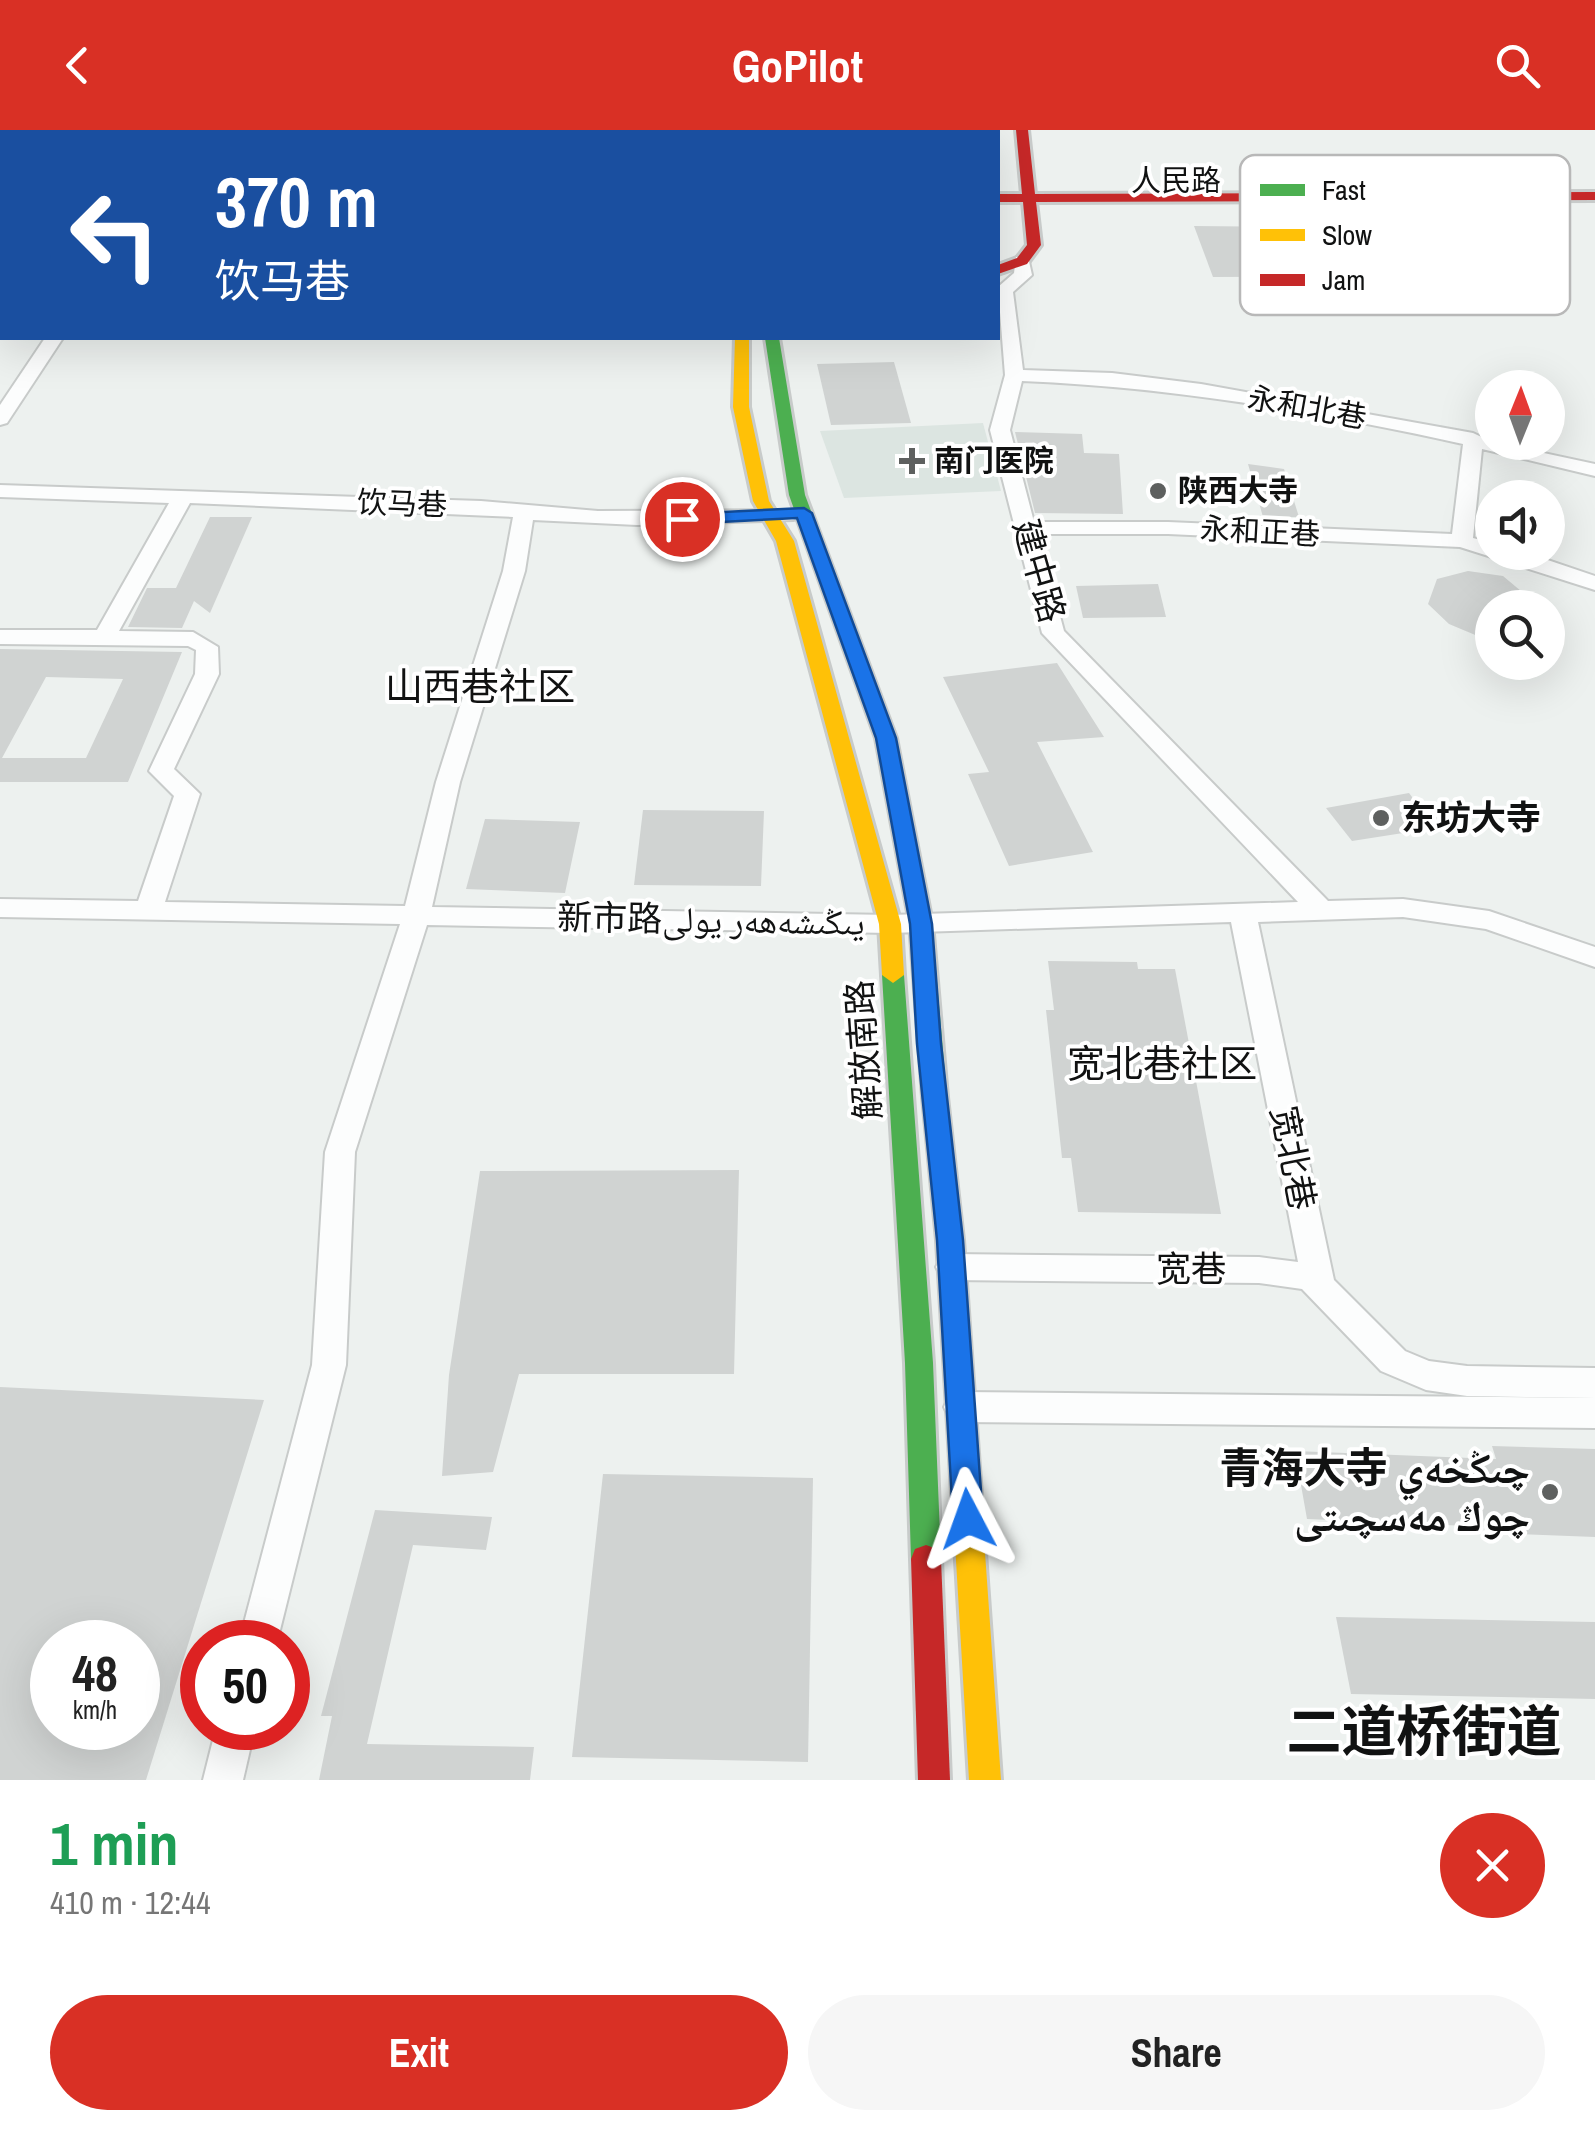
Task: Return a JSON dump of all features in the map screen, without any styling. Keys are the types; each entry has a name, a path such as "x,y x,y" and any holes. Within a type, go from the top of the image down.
{"main road":[{"path":"1000,269 1022,261 1034,245 1022,130"},
{"name":"人民路","path":"1570,196 1595,196"},
{"name":"人民路","path":"1000,198 1029,204 1240,205"},
{"name":"人民路","path":"1000,211 1029,204 1240,201"},
{"name":"人民路","path":"1570,206 1595,206"},
{"name":"解放南路","path":"742,340 741,407 761,500 790,557 890,924 919,1363 934,1780"},
{"name":"解放南路","path":"772,340 796,495 886,738 921,924 952,1267 984,1780"}],"street":[{"name":"建中路","path":"1022,261 1023,275 1004,290 1014,376 1000,430 1053,633 1320,910"},
{"path":"0,420 53,340"},
{"name":"永和北巷","path":"1014,376 1141,381 1283,403 1472,439 1595,470"},
{"path":"1462,541 1472,439"},
{"name":"饮马巷","path":"0,491 481,507 524,514 682,519 804,513"},
{"path":"104,637 183,497"},
{"path":"264,1620 329,1365 340,1152 416,916 448,782 514,570 524,514"},
{"name":"永和正巷","path":"1025,528 1168,528 1462,541 1475,545"},
{"path":"1556,570 1595,583"},
{"path":"0,637 193,639 207,647 208,674 161,771 187,794 149,909"},
{"name":"新市路يىڭىشەھەر يولى","path":"0,908 921,924 1403,908 1489,920 1595,957"},
{"name":"宽北巷","path":"1243,913 1318,1284"},
{"name":"宽巷","path":"952,1267 1259,1270 1311,1278 1318,1284"},
{"path":"1318,1284 1393,1362 1426,1376 1468,1381 1595,1382"},
{"path":"961,1407 1595,1413"},
{"path":"223,1780 230,1750"}],"shaded area":[{"name":"南门医院","path":"983,423 1001,491 844,498 820,431"}],"building":[{"path":"1194,226 1240,226 1240,277 1213,277"},
{"path":"894,362 911,423 831,425 817,364"},
{"path":"1015,432 1082,434 1084,453 1119,454 1123,514 1035,513"},
{"path":"1248,464 1284,469 1299,517 1263,517"},
{"path":"210,517 252,517 210,613 194,601 182,628 128,627 147,588 176,588"},
{"path":"1468,571 1503,576 1520,590 1475,590 1475,635 1449,624 1428,604 1437,579"},
{"path":"1158,584 1166,617 1083,618 1076,586"},
{"path":"0,649 182,652 128,782 0,782","holes":["46,677 123,679 86,758 2,758"]},
{"path":"1057,663 1104,737 1037,742 1093,852 1009,866 968,774 989,772 943,677"},
{"name":"东坊大寺","path":"1409,793 1435,828 1352,841 1326,808"},
{"path":"643,810 764,811 761,886 634,885"},
{"path":"485,819 580,822 565,893 466,889"},
{"path":"1048,961 1137,962 1138,969 1175,969 1221,1214 1078,1212 1071,1158 1062,1158 1046,1010 1054,1010"},
{"path":"739,1170 734,1374 519,1374 493,1472 442,1476 449,1375 480,1171"},
{"path":"0,1387 264,1400 196,1620 180,1620 180,1671 160,1735 160,1620 30,1620 30,1750 155,1750 146,1780 0,1780"},
{"path":"1492,1446 1595,1449 1595,1537 1516,1534 1514,1528 1307,1519 1295,1451 1496,1459"},
{"path":"603,1474 813,1478 808,1762 572,1757"},
{"path":"375,1510 492,1517 486,1550 413,1545 367,1744 534,1747 530,1780 319,1780 332,1716 321,1716"},
{"path":"1336,1617 1595,1622 1595,1699 1351,1694"}],"traffic: fast":[{"path":"772,340 797,495 886,738 921,923 935,1097"},
{"path":"893,975 919,1363 926,1559"}],"traffic: slow":[{"path":"742,340 741,407 761,501 785,541 890,924 893,975"},
{"path":"935,1097 950,1240 985,1780"}],"traffic: jam":[{"path":"1022,130 1029,198 1240,197"},
{"path":"1570,196 1595,196"},
{"path":"1000,198 1029,198 1034,245 1022,261 1000,269"},
{"path":"926,1559 934,1780"}],"place":[{"name":"南门医院","path":"912,461"},
{"name":"陕西大寺","path":"1158,491"},
{"name":"东坊大寺","path":"1381,818"},
{"name":"青海大寺 چىڭخەي چوڭ مەسچىتى","path":"1550,1492"}],"district":[{"name":"山西巷社区","path":"480,687"},
{"name":"宽北巷社区","path":"1162,1064"},
{"name":"二道桥街道","path":"1424,1732"}],"route":[{"path":"682,519 804,513 854,660 886,738 921,924 929,1044 950,1240 968,1519"}]}
